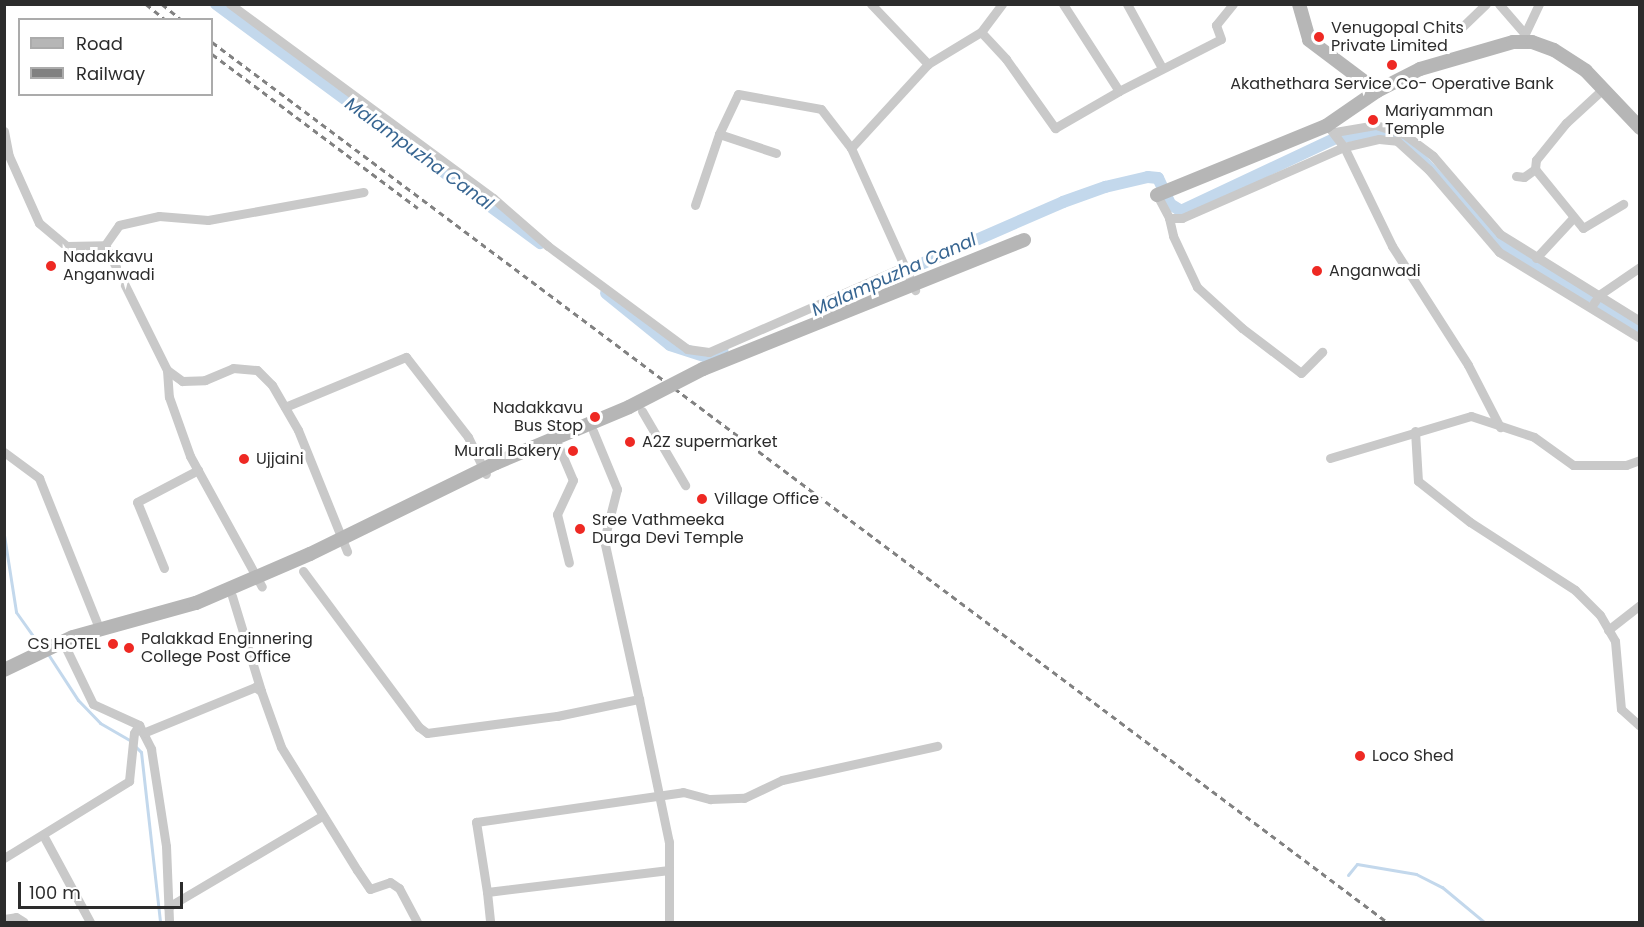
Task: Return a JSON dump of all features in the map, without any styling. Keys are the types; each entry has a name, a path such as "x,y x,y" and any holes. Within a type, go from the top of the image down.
{"main road":[{"path":"1299,4 1309,40 1377,91"},
{"path":"1157,195 1330,129 1377,91 1420,69 1523,38 1554,50 1586,71 1640,128"},
{"path":"4,670 99,628 196,603 310,554 496,463 629,406 703,369 1024,240"}],"street":[{"path":"230,4 493,198 548,246 674,341 702,352 729,344 904,266"},
{"path":"871,4 928,64"},
{"path":"986,4 993,13"},
{"path":"851,148 928,64 981,32 993,13 1002,4"},
{"path":"1063,4 1119,91"},
{"path":"1127,4 1162,68"},
{"path":"981,32 1006,59 1055,128 1119,91 1221,39 1216,25 1233,4"},
{"path":"1460,29 1486,4"},
{"path":"1499,4 1523,38 1539,4"},
{"path":"1516,176 1524,177 1534,169 1536,160 1566,123 1603,89"},
{"path":"695,205 718,134 738,94 821,109 851,148 915,290"},
{"path":"1330,129 1376,125 1404,134 1433,156 1500,234 1640,321"},
{"path":"1330,129 1344,147 1392,246 1468,365 1500,427"},
{"path":"4,131 9,156 39,223 66,246 105,244"},
{"path":"718,134 776,153"},
{"path":"1169,218 1182,218 1344,147 1379,139 1404,144 1499,252 1640,338"},
{"path":"1534,169 1583,228 1623,204"},
{"path":"105,244 119,225 159,216 208,220 364,192"},
{"path":"1157,195 1169,218 1173,236 1197,287 1233,321 1300,373 1322,352"},
{"path":"1536,258 1573,218"},
{"path":"105,244 167,370 170,397 198,470 262,587"},
{"path":"1591,307 1599,295 1640,267"},
{"path":"729,344 743,364"},
{"path":"285,407 406,357 468,437 486,474"},
{"path":"167,370 182,381 205,380 233,368 257,370 285,407 326,491 347,551"},
{"path":"642,411 685,485"},
{"path":"1330,458 1471,416 1534,437 1574,465 1626,465 1640,460"},
{"path":"593,431 617,489 604,540 652,750 656,795 669,842 669,922"},
{"path":"1415,431 1418,481 1470,522 1575,590 1608,630 1619,659 1619,703 1640,726"},
{"path":"558,445 573,480 557,514 569,564"},
{"path":"4,452 39,478 99,628"},
{"path":"164,568 137,502 198,470"},
{"path":"303,571 427,733 557,716 639,699"},
{"path":"232,596 281,747 322,816 370,889 390,882 399,888 417,922"},
{"path":"1608,630 1640,605"},
{"path":"63,642 93,704 139,730 151,749 166,846 169,922"},
{"path":"4,858 129,781 131,751 139,730 255,687 261,691"},
{"path":"490,922 476,822 683,792 710,799 744,798 782,780 937,746"},
{"path":"168,907 322,816"},
{"path":"43,835 90,922"},
{"path":"487,892 669,870"},
{"path":"4,919 16,917 24,922"}],"waterway":[{"name":"Malampuzha Canal","path":"216,4 540,243"},
{"name":"Malampuzha Canal","path":"896,275 1063,202 1105,187 1148,177 1158,178 1170,204 1181,211 1336,138 1373,132 1401,137 1487,231 1516,254 1587,297"},
{"name":"Malampuzha Canal","path":"606,293 670,345 707,357 723,350"},
{"name":"Malampuzha Canal","path":"1601,306 1640,329"},
{"path":"4,535 16,612 41,647"},
{"path":"48,654 78,700 100,723 130,740"},
{"path":"134,745 141,752 160,922"},
{"path":"1348,875 1357,864 1416,874 1442,887 1484,922"}],"railway":[{"path":"146,4 164,18"},
{"path":"162,4 180,18"},
{"path":"213,43 1387,922"},
{"path":"213,55 418,208"}],"place":[{"name":"Venugopal Chits Private Limited","path":"1319,37"},
{"name":"Akathethara Service Co- Operative Bank","path":"1392,65"},
{"name":"Mariyamman Temple","path":"1373,120"},
{"name":"Nadakkavu Anganwadi","path":"51,266"},
{"name":"Anganwadi","path":"1317,271"},
{"name":"Nadakkavu Bus Stop","path":"595,417"},
{"name":"A2Z supermarket","path":"630,442"},
{"name":"Murali Bakery","path":"573,451"},
{"name":"Ujjaini","path":"244,459"},
{"name":"Village Office","path":"702,499"},
{"name":"Sree Vathmeeka Durga Devi Temple","path":"580,529"},
{"name":"CS HOTEL","path":"113,644"},
{"name":"Palakkad Enginnering College Post Office","path":"129,648"},
{"name":"Loco Shed","path":"1360,756"}]}
